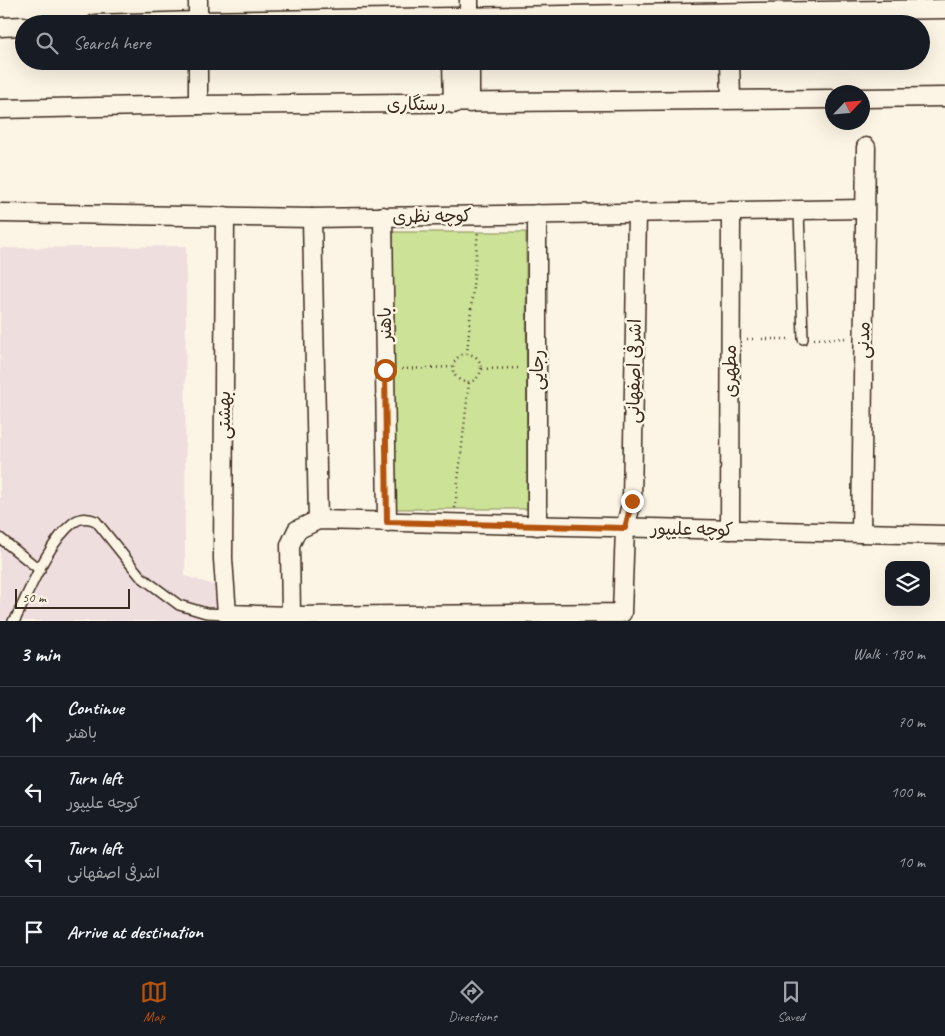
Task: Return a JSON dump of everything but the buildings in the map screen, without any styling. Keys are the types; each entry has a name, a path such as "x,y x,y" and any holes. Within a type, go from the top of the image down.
{"street":[{"path":"198,0 198,15"},
{"path":"419,15 945,9"},
{"path":"0,26 15,26"},
{"path":"198,70 198,105"},
{"path":"454,70 462,104"},
{"path":"462,104 468,70"},
{"path":"730,70 731,99"},
{"name":"رستگاری","path":"0,109 825,98"},
{"path":"870,98 945,98"},
{"name":"مدنی","path":"862,533 866,147"},
{"name":"کوچه نظری","path":"0,212 312,218 864,209"},
{"name":"مطهری","path":"730,530 731,211"},
{"name":"اشرفی اصفهانی","path":"292,616 622,613 625,528 632,501 637,213"},
{"name":"رجایی","path":"537,214 537,526"},
{"name":"بهشتی","path":"225,216 223,559 227,614"},
{"name":"باهنر","path":"383,216 387,522"},
{"path":"227,614 292,616 290,545 297,530 318,520 312,218"},
{"name":"کوچه علیپور","path":"318,520 945,535"}],"lane":[{"path":"799,210 803,339"},
{"path":"13,621 52,545 75,521 87,518 96,521 140,576 179,604 206,613 227,614"},
{"path":"0,538 40,570"}],"path":[{"path":"468,354 480,215"},
{"path":"462,354 478,357 482,364 481,373 476,380 469,383 461,381 454,376 452,367 455,359 462,354"},
{"path":"385,370 452,367"},
{"path":"482,369 537,367"},
{"path":"453,524 469,383"}],"shaded area":[{"path":"186,246 185,576 217,586 220,621 0,621 0,248"},
{"path":"227,614 282,621 220,621"}],"green space":[{"path":"393,232 526,232 527,509 393,509"}],"route":[{"path":"385,370 387,522 625,528 632,501"}]}
